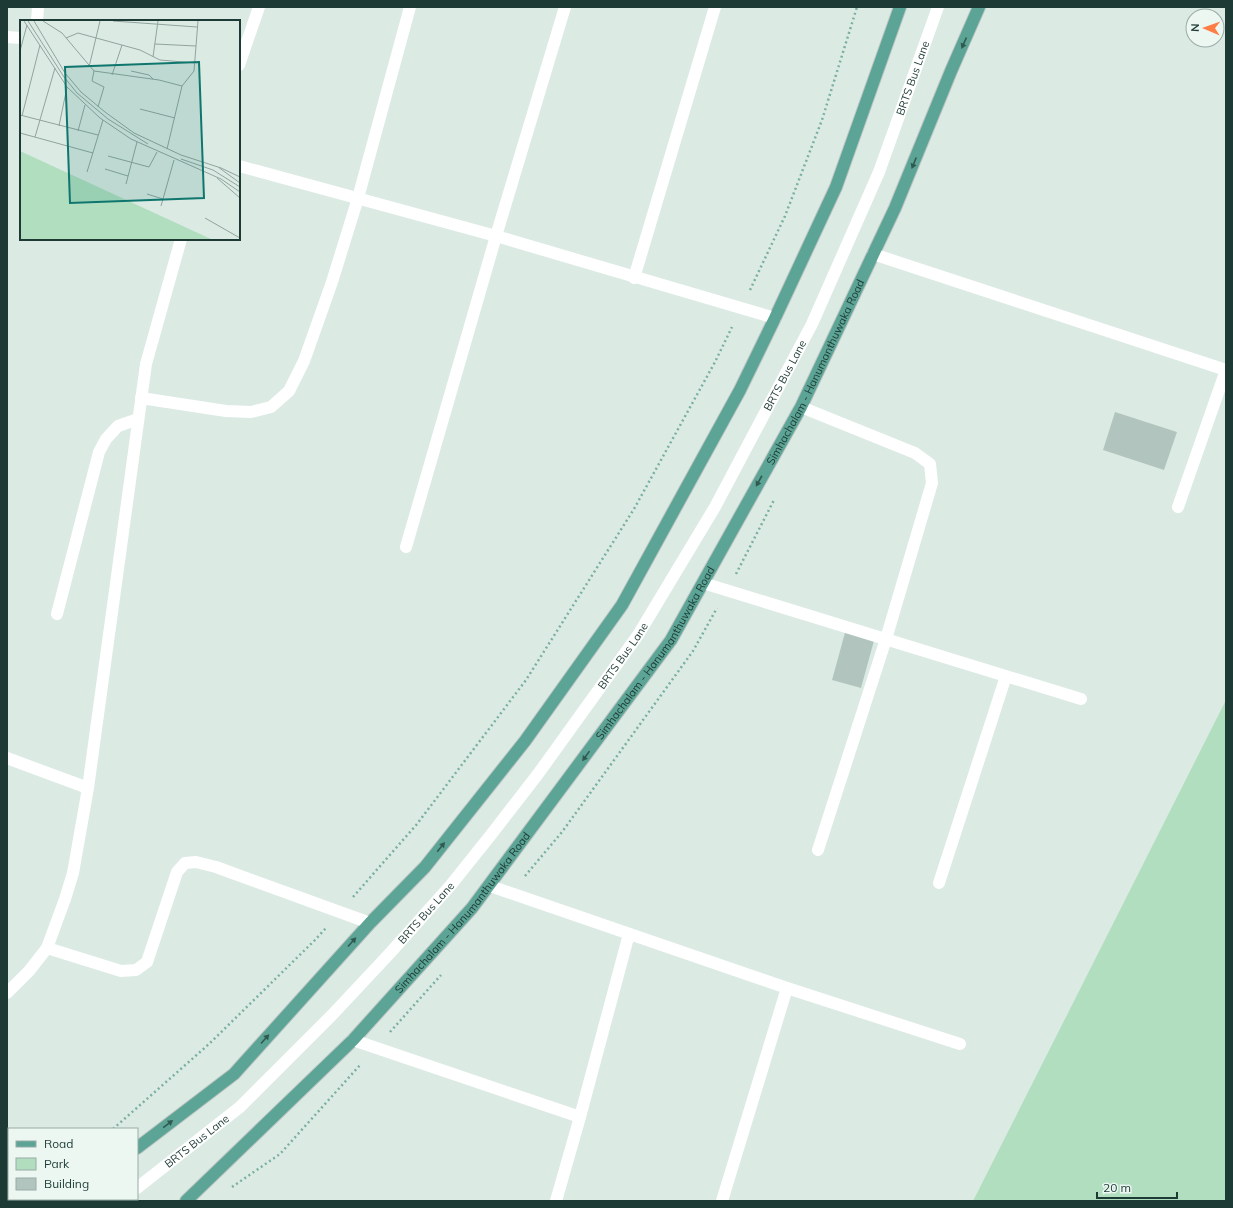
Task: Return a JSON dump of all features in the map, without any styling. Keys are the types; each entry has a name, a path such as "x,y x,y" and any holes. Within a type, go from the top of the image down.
{"main road":[{"path":"138,1147 234,1074 370,923 425,867 525,741 622,605 740,390 836,187 900,7"},
{"name":"Simhachalam - Hanumanthuwaka Road","path":"187,1201 353,1040 472,908 490,886 671,640 801,406 895,208 951,70 979,7"}],"street":[{"path":"37,20 38,7"},
{"path":"240,62 259,7"},
{"path":"141,398 226,411 251,412 271,407 289,391 304,361 330,289 358,198 410,7"},
{"path":"406,547 496,236 565,7"},
{"path":"634,278 715,7"},
{"name":"BRTS Bus Lane","path":"138,1187 240,1107 332,1015 391,952 450,886 500,824 538,774 638,634 715,507 812,324 879,172 938,7"},
{"path":"7,37 20,38"},
{"path":"240,166 496,236 634,278 775,318"},
{"path":"7,993 29,971 47,948 73,873 88,788 146,364 181,240"},
{"path":"873,254 1226,370 1178,507"},
{"path":"801,406 915,453 930,464 932,483 886,639 818,850"},
{"path":"57,614 100,452 106,439 118,426 138,419"},
{"path":"703,583 1082,699"},
{"path":"939,883 1006,676"},
{"path":"7,758 88,788"},
{"path":"47,948 121,971 136,970 147,962 177,872 185,863 196,862 370,923"},
{"path":"490,886 787,988 960,1044"},
{"path":"556,1201 629,934"},
{"path":"722,1201 787,988"},
{"path":"353,1040 580,1117"}],"path":[{"path":"113,1128 209,1044 314,941 417,824 526,680 634,509 715,362 788,209 822,120 857,7"}],"green space":[{"path":"1226,700 1226,1201 973,1201"}],"building":[{"path":"1115,412 1177,432 1164,470 1103,450"},
{"path":"846,629 875,637 861,688 832,680"}]}
